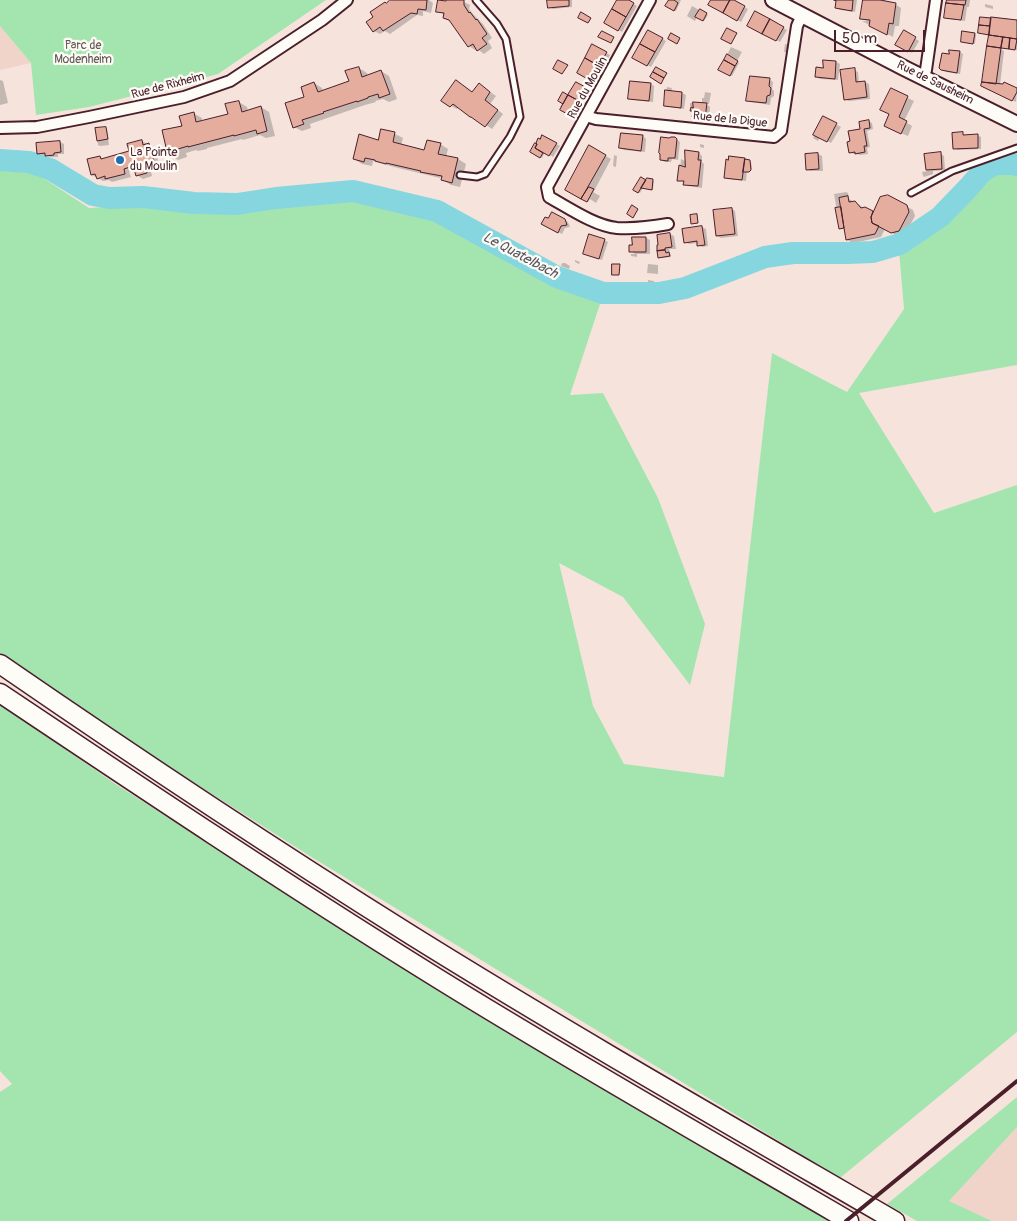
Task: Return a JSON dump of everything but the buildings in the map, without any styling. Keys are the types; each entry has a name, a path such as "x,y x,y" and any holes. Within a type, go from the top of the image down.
{"highway":[{"path":"0,664 226,817 413,936 594,1046 895,1221"},
{"path":"0,693 290,886 430,974 849,1221"}],"main road":[{"name":"Rue de Sausheim","path":"773,0 923,78 1017,124"}],"street":[{"name":"Rue de Rixheim","path":"0,128 37,127 89,117 184,97 230,81 322,20 347,0"},
{"name":"Rue du Moulin","path":"650,0 547,187 549,198 590,220 615,228 643,228 668,224"},
{"path":"923,78 926,70 936,0"},
{"name":"Rue de la Digue","path":"586,116 596,119 774,137 781,131 797,26 802,15"}],"lane":[{"path":"460,175 477,177 485,174 510,137 520,116 506,39 497,24 476,0"},
{"path":"911,193 952,171 1017,148"}],"shaded area":[{"path":"0,26 31,63 0,70"},
{"path":"1017,1127 1017,1221 992,1221 948,1201"}],"green space":[{"name":"Parc de Modenheim","path":"0,0 326,0 218,74 89,107 36,115 31,63 0,26"},
{"path":"0,168 28,168 89,208 164,204 187,208 242,209 353,196 436,217 551,280 602,298 570,395 603,393 658,498 705,624 690,685 623,597 559,563 593,706 624,764 724,777 772,353 847,392 904,309 899,251 943,220 995,173 1017,174 1017,365 859,393 934,513 1017,485 1017,1032 840,1178 313,858 78,709 0,653"},
{"path":"0,704 117,785 520,1040 800,1202 829,1221 0,1221 0,1092 12,1084 0,1071"},
{"path":"1017,1097 1017,1127 949,1201 992,1221 917,1221 887,1204"}],"waterway":[{"name":"Le Quatelbach","path":"0,160 29,162 50,169 93,195 109,198 143,197 194,203 237,204 276,198 353,191 437,211 557,277 603,293 659,293 685,288 765,257 793,253 873,252 900,244 940,217 982,172 995,164 1017,165"}],"railway":[{"path":"846,1221 1017,1081"}],"place":[{"name":"La Pointe du Moulin","path":"120,160"}]}
